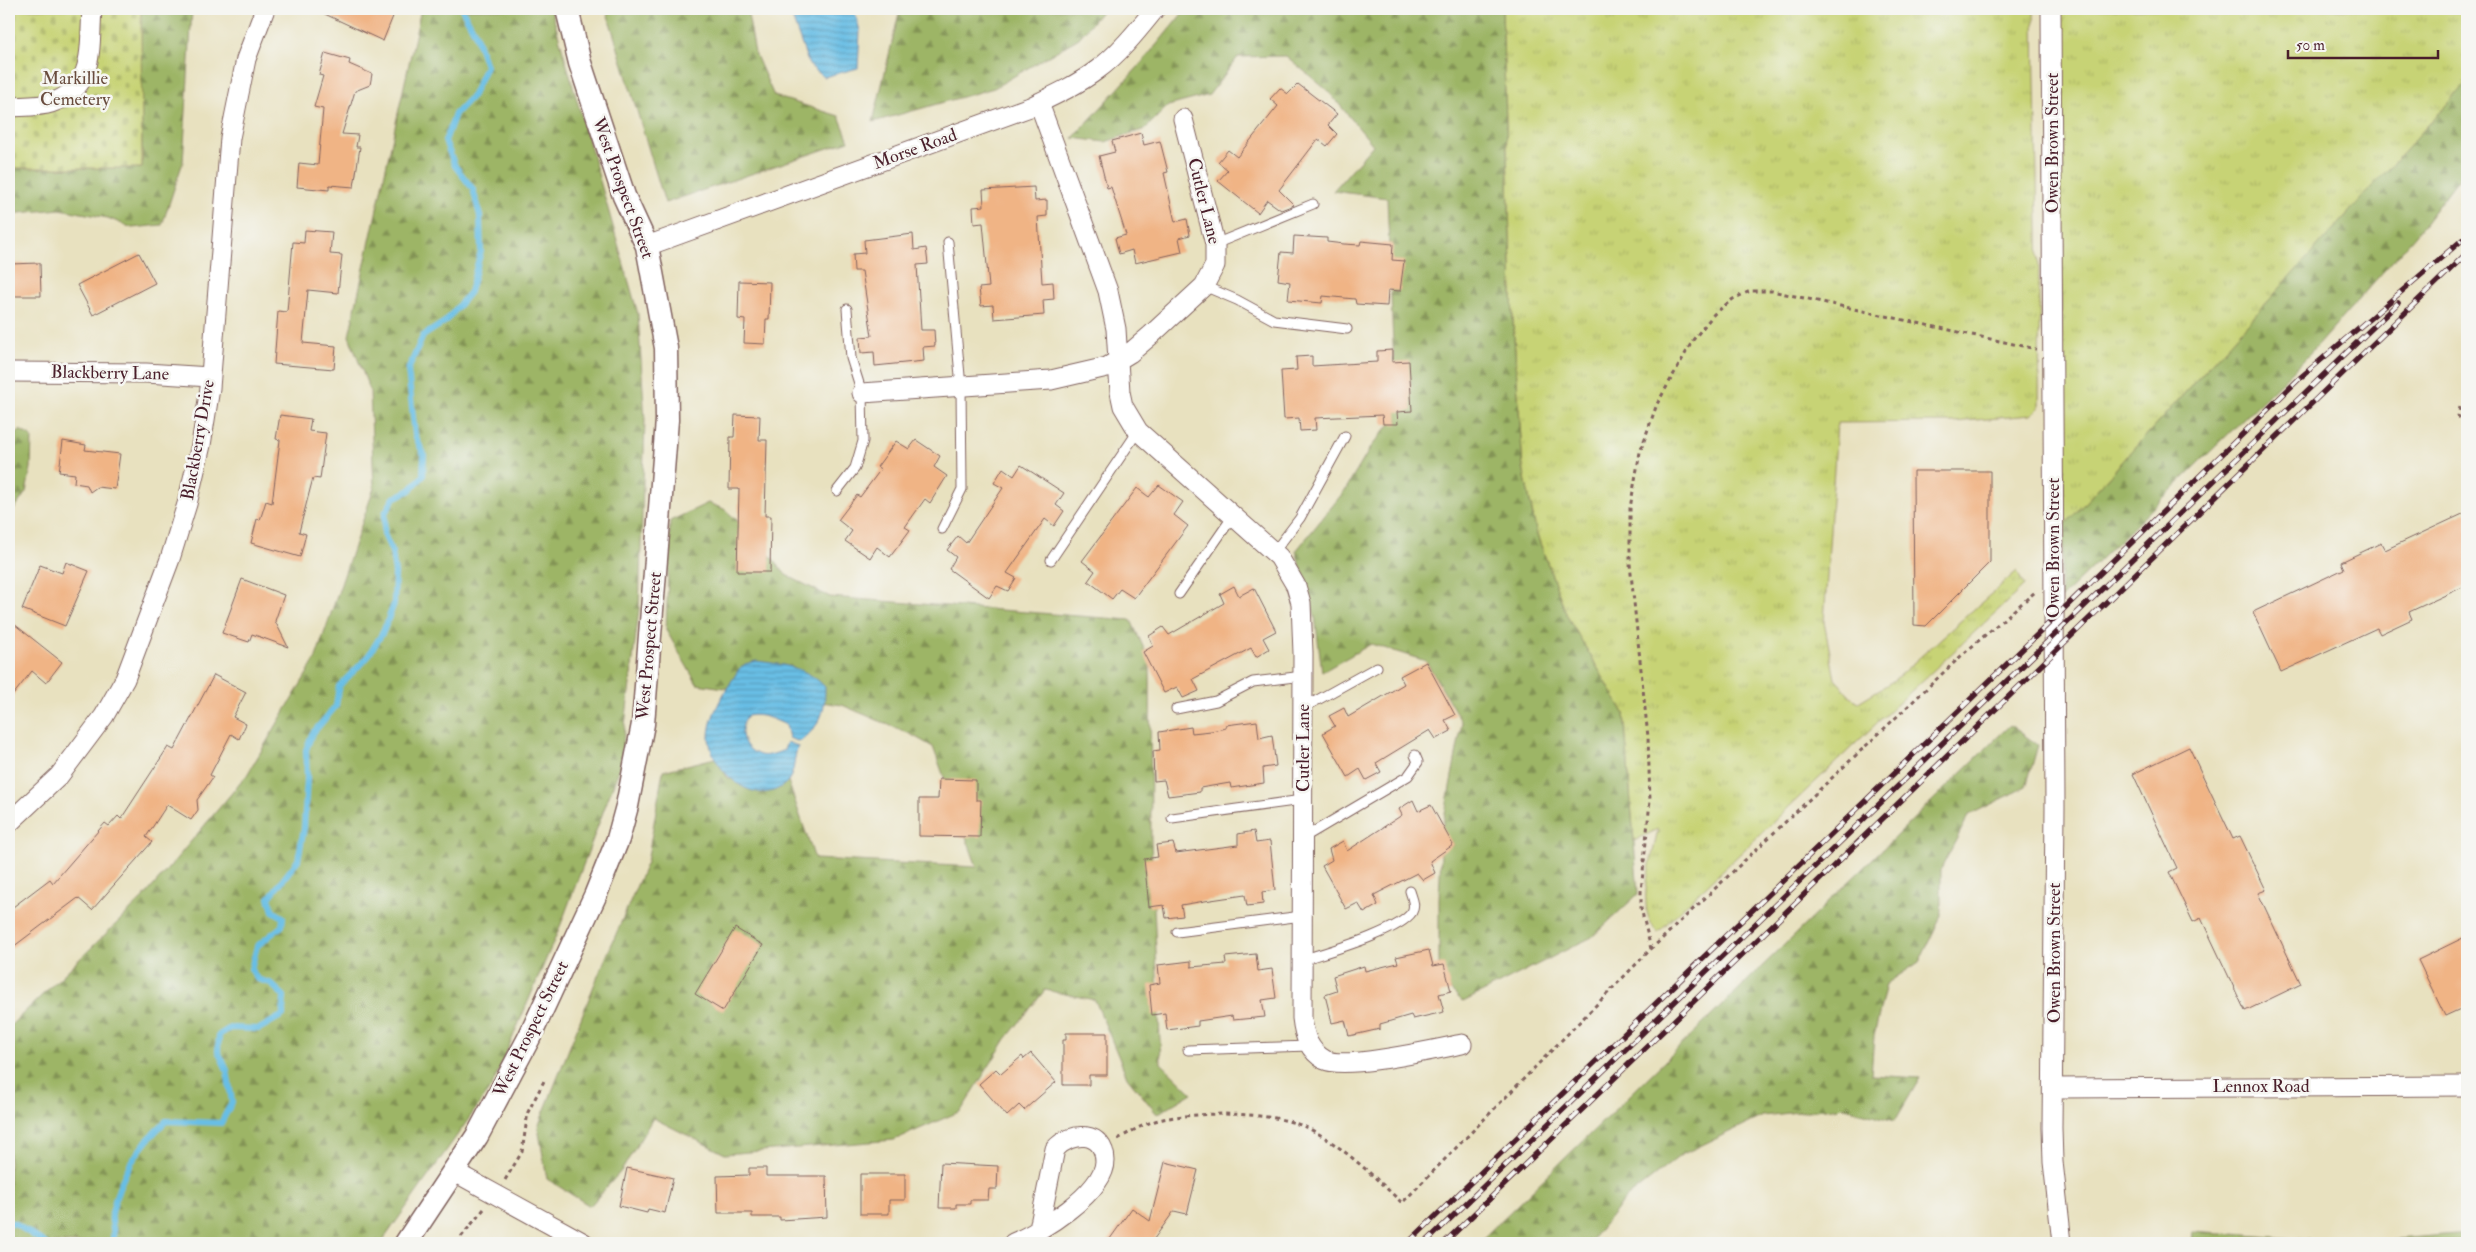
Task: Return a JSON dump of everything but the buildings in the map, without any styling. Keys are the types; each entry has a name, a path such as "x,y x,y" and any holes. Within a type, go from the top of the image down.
{"street":[{"path":"9,108 50,103 74,91 88,67 92,9"},
{"name":"Blackberry Drive","path":"9,823 59,776 104,716 125,679 170,559 187,504 201,445 210,377 230,138 246,59 265,9"},
{"name":"West Prospect Street","path":"406,1243 477,1136 529,1038 595,896 618,839 627,806 643,724 667,420 666,348 647,246 620,186 580,63 567,9"},
{"name":"Morse Road","path":"647,246 1039,103 1061,93 1098,70 1137,31 1155,9"},
{"name":"Owen Brown Street","path":"2051,9 2053,1162 2062,1243"},
{"name":"Cutler Lane","path":"1039,103 1108,291 1116,329 1117,361 1123,406 1138,432 1274,552 1288,569 1301,603 1303,676 1302,1018 1303,1032 1309,1046"},
{"name":"Cutler Lane","path":"862,393 1050,380 1094,372 1117,361 1151,335 1204,286 1215,265 1215,244 1184,119"},
{"name":"Blackberry Lane","path":"9,372 146,373 210,377"},
{"path":"1309,1046 1327,1061 1348,1063 1462,1044"},
{"name":"Lennox Road","path":"2054,1088 2467,1086"},
{"path":"1013,1243 1039,1229 1082,1201 1097,1184 1105,1162 1102,1148 1094,1139 1085,1135 1062,1141 1055,1149 1039,1229"},
{"path":"453,1171 584,1243"}],"lane":[{"path":"1215,244 1313,204"},
{"path":"942,529 962,489 961,387 948,242"},
{"path":"1204,286 1237,300 1274,320 1347,329"},
{"path":"837,492 856,468 862,441 862,393 852,358 847,309"},
{"path":"1051,560 1138,432"},
{"path":"1274,552 1300,518 1345,436"},
{"path":"1179,594 1234,515"},
{"path":"1303,708 1377,667"},
{"path":"1176,709 1216,701 1253,682 1303,676"},
{"path":"1302,838 1408,776 1418,762 1415,755"},
{"path":"1172,818 1302,800"},
{"path":"1302,960 1374,935 1403,921 1412,913 1415,905 1410,890"},
{"path":"1177,932 1302,916"},
{"path":"1188,1050 1309,1046"}],"path":[{"path":"1651,949 1641,908 1642,875 1648,840 1650,792 1648,737 1630,564 1630,508 1640,452 1657,404 1694,340 1714,314 1733,299 1750,291 1772,291 2053,353"},
{"path":"2460,406 2458,416 2467,426"},
{"path":"1102,1148 1139,1127 1163,1119 1251,1115 1277,1119 1312,1130 1359,1164 1402,1203 1493,1107 1651,949 1961,656 2052,577"},
{"path":"511,1170 522,1152 528,1112 544,1081"},
{"path":"456,1243 483,1210"}],"green space":[{"name":"Markillie Cemetery","path":"9,9 141,9 142,168 9,168"},
{"path":"141,9 192,9 183,162 162,225 132,228 108,218 60,209 9,214 9,168 142,168"},
{"path":"421,9 551,9 638,314 645,420 639,609 620,767 561,924 492,1086 381,1243 9,1243 9,1027 144,897 247,775 315,660 374,488 370,391 349,336"},
{"path":"606,9 747,9 755,53 774,96 839,116 849,141 665,203"},
{"path":"900,9 1103,9 1079,38 994,88 873,122"},
{"path":"1186,9 1502,9 1513,322 1523,468 1537,535 1567,616 1624,713 1638,894 1592,937 1463,1002 1439,978 1439,899 1442,829 1462,723 1426,661 1371,644 1322,672 1315,616 1296,551 1346,489 1371,447 1396,417 1387,198 1333,191 1373,145 1328,91 1286,56 1238,57 1209,95 1168,106 1145,129 1105,142 1073,138 1139,66"},
{"path":"1502,9 2034,9 2039,408 2031,415 1954,422 1837,423 1824,622 1835,679 1857,703 1893,681 2017,571 2024,586 1658,932 1651,922 1647,911 1646,897 1649,869 1658,829 1634,841 1624,713 1567,616 1537,535 1523,468 1513,322"},
{"path":"2058,9 2467,9 2467,83 2064,526"},
{"path":"2467,82 2467,167 2415,236 2308,356 2060,599 2064,526"},
{"path":"20,430 32,437 31,468 26,492 9,517 9,440"},
{"path":"708,503 724,509 753,534 786,575 830,597 1131,620 1150,662 1151,840 1161,1063 1192,1093 1157,1114 1127,1077 1095,1000 1045,990 1006,1039 961,1111 894,1140 725,1154 653,1118 622,1170 590,1206 547,1179 538,1127 595,983 647,862 663,771 715,758 728,778 777,789 788,781 815,859 977,867 933,747 910,734 842,705 697,684 666,630 670,521"},
{"path":"2010,725 2038,745 2026,787 1969,815 1941,869 1941,916 1919,962 1886,984 1874,1036 1871,1075 1920,1078 1895,1121 1842,1107 1763,1116 1681,1155 1625,1199 1589,1243 1478,1243"},
{"path":"2193,1231 2352,1243 2192,1243"},
{"path":"2467,1233 2467,1243 2352,1243"}],"water":[{"path":"789,9 854,9 860,31 858,68 824,77 809,65"},
{"path":"756,661 785,665 802,671 818,680 825,687 823,712 813,730 800,742 789,738 786,725 762,716 747,716 742,728 743,739 745,744 754,752 760,755 769,755 784,750 787,742 798,746 792,774 787,782 775,790 762,793 749,790 737,783 726,773 711,749 709,736 712,718 724,693 739,669 745,664"}],"waterway":[{"path":"111,1243 113,1239 112,1213 115,1199 125,1174 147,1141 166,1121 221,1123 232,1102 227,1070 218,1051 219,1035 230,1028 259,1029 283,1015 284,996 270,983 257,979 251,969 257,946 282,926 283,917 273,911 269,898 298,860 304,828 307,779 306,750 312,734 336,706 339,686 367,658 383,632 394,604 395,573 392,552 384,534 385,513 394,498 410,490 423,476 424,455 415,435 408,370 423,336 446,321 470,292 481,251 480,216 473,189 455,166 445,141 455,114 473,95 486,66 475,33 462,9"},
{"path":"9,1223 14,1223 45,1243"}],"railway":[{"path":"1408,1243 2301,377 2462,240"},
{"path":"1444,1243 2467,253"},
{"path":"1425,1243 2398,303"}]}
